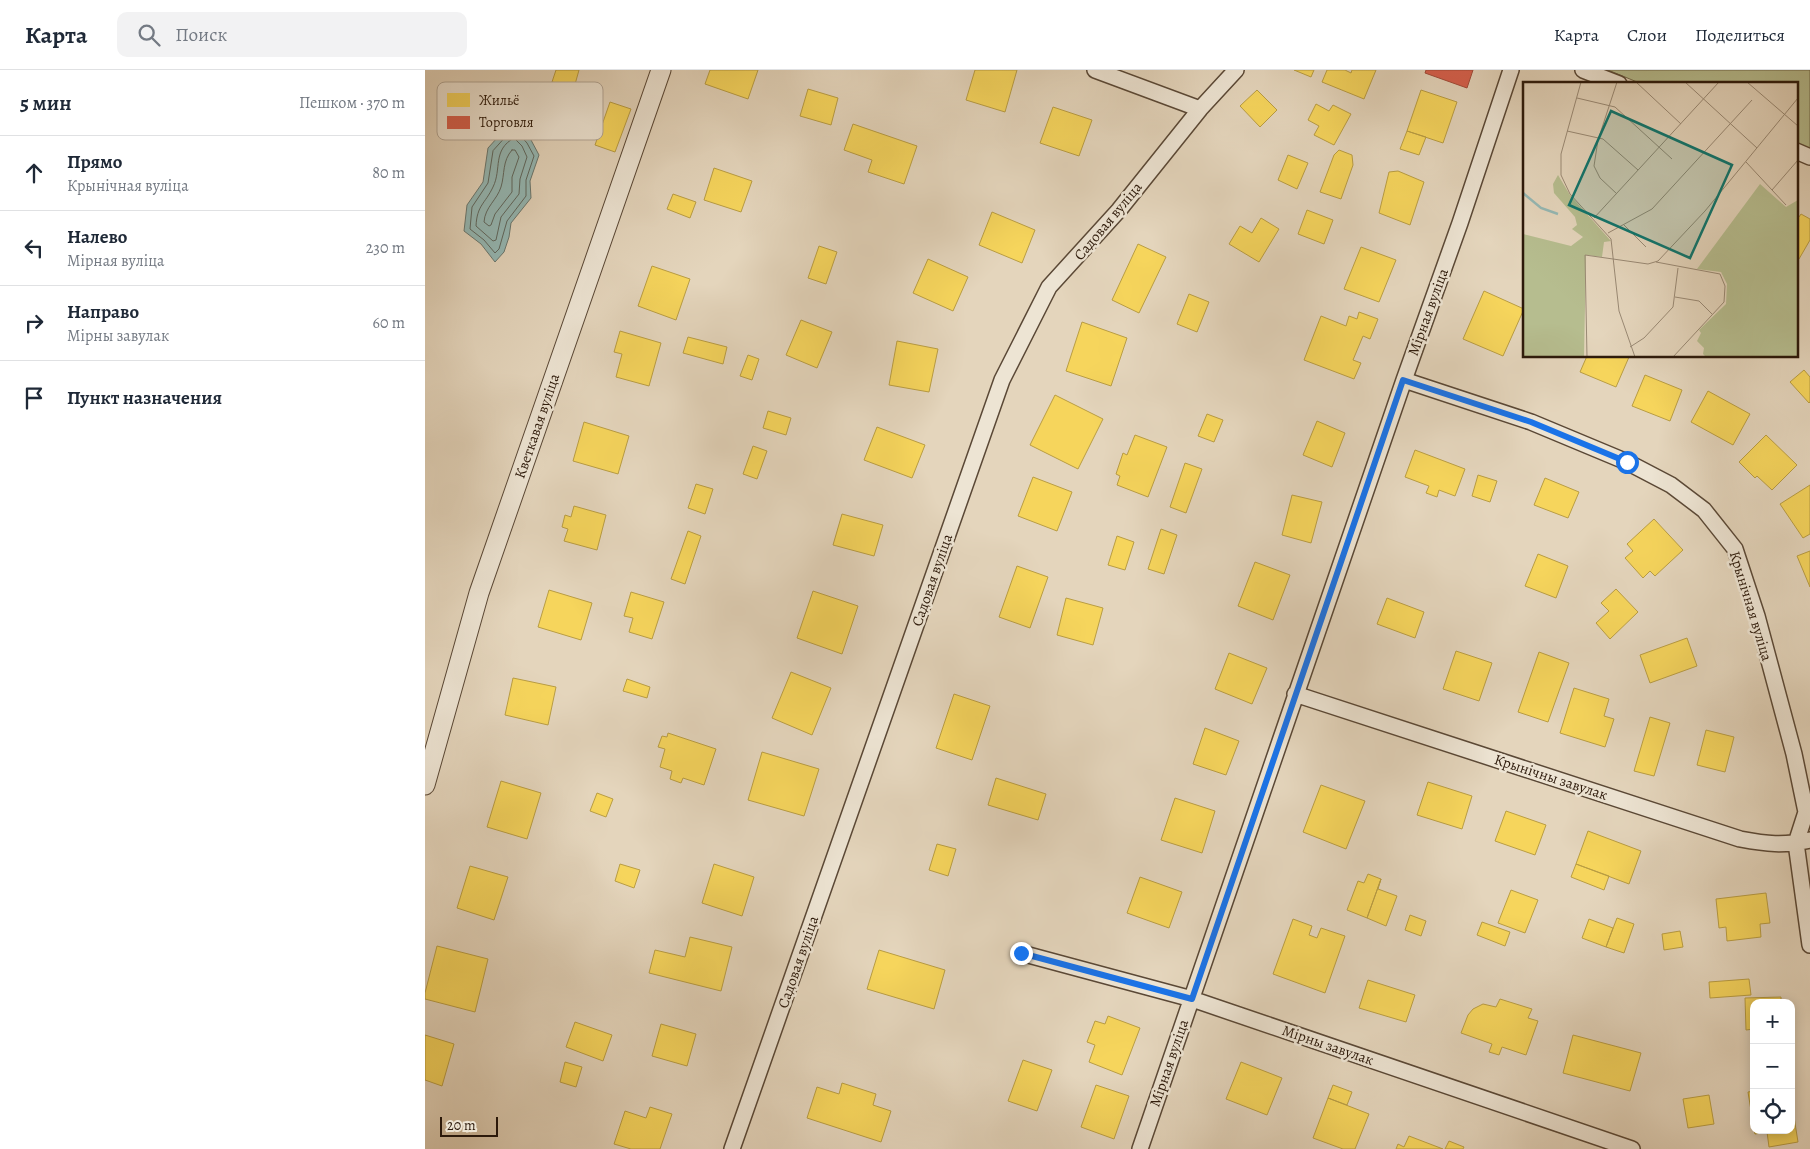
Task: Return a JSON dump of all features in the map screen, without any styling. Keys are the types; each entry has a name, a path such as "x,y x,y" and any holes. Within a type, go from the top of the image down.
{"street":[{"name":"Кветкавая вуліца","path":"425,785 479,593 661,70"},
{"path":"1095,70 1200,109"},
{"name":"Садовая вуліца","path":"732,1149 1002,380 1049,288 1119,210 1200,109 1236,70"},
{"name":"Мірная вуліца","path":"1140,1149 1403,380 1460,223 1511,70"},
{"path":"1583,70 1614,82"},
{"path":"1797,151 1810,157"},
{"name":"Крынічная вуліца","path":"1403,380 1531,422 1627,462 1671,485 1704,510 1735,549 1757,616 1794,754 1806,812 1803,842 1810,945"},
{"name":"Крынічны завулак","path":"1295,694 1740,839 1771,845 1803,842"},
{"name":"Мірны завулак","path":"1021,953 1192,999 1632,1149"}],"green space":[{"path":"1608,70 1810,70 1810,152 1797,146 1797,82 1637,82"}],"water":[{"path":"495,140 531,140 539,155 530,181 531,198 511,223 504,252 495,262 481,244 464,231 467,205 483,182 488,148"}],"building: Жильё":[{"path":"556,70 579,70 576,82 552,82"},
{"path":"710,70 758,70 748,99 705,84"},
{"path":"975,70 1017,70 1005,112 966,100"},
{"path":"1294,70 1314,70 1311,77"},
{"path":"1327,70 1345,70 1351,73 1352,70 1376,70 1364,99 1322,82"},
{"path":"808,89 838,98 831,125 800,116"},
{"path":"1257,90 1277,110 1260,127 1240,106"},
{"path":"1421,90 1457,102 1443,143 1407,131"},
{"path":"610,102 631,109 615,152 595,145 597,140 603,140 603,122"},
{"path":"1316,104 1329,111 1333,105 1351,114 1334,145 1314,135 1319,126 1308,120"},
{"path":"1053,107 1092,120 1079,156 1040,143"},
{"path":"853,124 917,146 904,184 868,172 872,160 844,150"},
{"path":"1407,131 1426,137 1419,155 1400,149"},
{"path":"1339,150 1352,155 1353,165 1341,199 1320,192 1334,155"},
{"path":"1288,155 1308,163 1297,189 1278,180"},
{"path":"714,168 752,181 741,212 704,200"},
{"path":"1398,171 1424,182 1410,225 1379,213 1389,172"},
{"path":"673,194 696,202 690,218 667,209"},
{"path":"1307,210 1333,220 1324,244 1298,234"},
{"path":"992,212 1035,230 1022,263 979,245"},
{"path":"1801,214 1810,219 1810,240 1799,259 1797,258 1797,216 1799,217"},
{"path":"1261,218 1279,229 1259,262 1229,244 1240,226 1252,233"},
{"path":"1138,244 1166,257 1139,313 1112,300"},
{"path":"819,246 837,252 826,284 808,278"},
{"path":"1361,247 1396,260 1379,302 1344,289"},
{"path":"928,259 968,277 953,311 913,293"},
{"path":"652,266 690,279 676,320 638,306"},
{"path":"1484,291 1523,309 1503,356 1463,339"},
{"path":"1189,294 1209,302 1197,332 1177,324"},
{"path":"1359,312 1378,319 1370,339 1363,336 1353,360 1361,363 1354,379 1304,360 1321,316 1346,326 1349,316 1357,319"},
{"path":"801,320 832,332 817,368 786,355"},
{"path":"1082,322 1127,338 1111,386 1066,371"},
{"path":"620,331 661,343 649,386 616,377 622,354 614,352"},
{"path":"688,337 727,347 723,364 683,353"},
{"path":"897,341 938,349 929,392 889,385"},
{"path":"748,355 759,359 752,380 740,376"},
{"path":"1586,358 1629,358 1616,387 1580,372"},
{"path":"1804,370 1810,377 1809,403 1790,382"},
{"path":"1645,375 1682,390 1670,421 1632,406"},
{"path":"1708,391 1750,414 1733,445 1691,422"},
{"path":"1055,395 1103,419 1078,469 1030,445"},
{"path":"768,411 791,418 786,435 763,428"},
{"path":"1207,414 1223,420 1214,442 1198,436"},
{"path":"1317,421 1345,433 1332,467 1303,455"},
{"path":"584,422 629,436 618,474 573,461"},
{"path":"877,427 925,445 912,478 864,460"},
{"path":"1135,435 1167,447 1148,497 1117,485 1120,476 1116,474 1123,453 1127,455"},
{"path":"1766,435 1797,465 1772,490 1757,476 1755,478 1739,462"},
{"path":"753,446 767,451 757,479 743,474"},
{"path":"1415,450 1465,469 1455,496 1439,490 1437,497 1426,493 1429,486 1405,477"},
{"path":"1185,463 1202,469 1186,513 1170,507"},
{"path":"1478,475 1497,481 1490,502 1472,496"},
{"path":"1033,477 1072,492 1057,531 1018,516"},
{"path":"1545,478 1579,492 1568,518 1534,505"},
{"path":"696,484 713,489 705,514 688,508"},
{"path":"1810,485 1810,534 1803,538 1780,504"},
{"path":"1292,495 1322,502 1311,543 1282,535"},
{"path":"574,506 606,515 597,550 564,541 568,529 562,527 565,515 571,517"},
{"path":"842,514 883,525 874,556 833,545"},
{"path":"1654,519 1683,550 1655,576 1650,571 1643,578 1625,558 1633,551 1627,544"},
{"path":"1161,529 1177,535 1164,574 1148,569"},
{"path":"688,531 701,536 685,584 671,579"},
{"path":"1117,536 1134,542 1125,570 1108,565"},
{"path":"1810,551 1810,587 1797,556"},
{"path":"1538,554 1568,566 1556,598 1525,586"},
{"path":"1255,562 1290,575 1273,620 1238,606"},
{"path":"1017,566 1048,577 1030,628 999,617"},
{"path":"1616,589 1638,612 1610,639 1596,623 1609,611 1601,603"},
{"path":"549,590 592,603 581,640 538,627"},
{"path":"813,591 858,606 842,654 797,638"},
{"path":"631,592 664,602 652,639 629,632 633,618 624,616"},
{"path":"1066,598 1103,608 1093,645 1057,635"},
{"path":"1387,598 1424,612 1415,638 1377,624"},
{"path":"1687,638 1697,666 1650,683 1640,655"},
{"path":"1456,651 1492,663 1479,701 1443,689"},
{"path":"1539,652 1569,663 1548,722 1518,712"},
{"path":"1229,653 1267,668 1252,704 1215,689"},
{"path":"791,672 831,688 812,735 772,718"},
{"path":"513,678 556,687 548,725 505,715"},
{"path":"627,679 650,687 647,698 623,691"},
{"path":"1574,688 1609,699 1604,716 1614,719 1605,747 1560,733"},
{"path":"954,694 990,706 972,760 936,748"},
{"path":"1650,717 1670,723 1654,776 1634,771"},
{"path":"1205,728 1239,741 1226,775 1193,764"},
{"path":"1706,730 1734,737 1725,772 1697,765"},
{"path":"668,733 716,749 704,785 683,778 681,783 670,779 672,771 660,767 665,749 658,747 662,736 667,737"},
{"path":"762,752 819,769 804,816 748,800"},
{"path":"996,778 1046,794 1038,820 988,805"},
{"path":"501,781 541,793 527,839 487,827"},
{"path":"1428,782 1472,796 1462,829 1417,815"},
{"path":"1321,785 1365,801 1346,849 1303,832"},
{"path":"597,793 613,799 606,817 590,811"},
{"path":"1175,798 1215,811 1202,853 1161,840"},
{"path":"1506,811 1546,825 1535,855 1495,841"},
{"path":"1588,831 1641,851 1629,884 1576,864"},
{"path":"937,844 956,849 948,876 929,870"},
{"path":"620,864 640,870 634,888 615,881"},
{"path":"714,864 754,877 742,916 702,903"},
{"path":"1576,864 1609,876 1604,890 1571,877"},
{"path":"470,866 508,877 494,920 457,908"},
{"path":"1368,874 1381,879 1367,918 1347,910 1358,881 1364,883"},
{"path":"1140,877 1182,892 1169,928 1127,913"},
{"path":"1381,879 1378,889 1397,896 1386,926 1367,918"},
{"path":"1511,890 1538,900 1525,933 1498,923"},
{"path":"1766,893 1770,923 1760,924 1761,937 1727,941 1726,927 1719,928 1716,899"},
{"path":"1410,915 1426,921 1421,936 1405,930"},
{"path":"1617,918 1634,924 1624,953 1606,947"},
{"path":"1293,919 1312,926 1309,935 1317,938 1321,928 1345,936 1325,993 1273,974"},
{"path":"1589,919 1613,928 1606,947 1582,938"},
{"path":"1482,922 1510,932 1505,946 1477,935"},
{"path":"1680,931 1683,947 1664,950 1662,934"},
{"path":"690,937 732,947 721,991 649,973 655,950 685,957"},
{"path":"437,946 488,959 475,1012 425,999"},
{"path":"879,950 945,970 934,1009 867,989"},
{"path":"1749,979 1751,995 1710,998 1709,982"},
{"path":"1368,980 1415,995 1406,1022 1359,1008"},
{"path":"1781,997 1781,999 1750,999 1750,1030 1746,1030 1745,998"},
{"path":"1500,999 1532,1009 1528,1018 1538,1021 1526,1055 1502,1047 1499,1055 1489,1052 1492,1044 1461,1033 1468,1015 1473,1009 1483,1004 1496,1007"},
{"path":"1108,1016 1140,1028 1122,1075 1089,1062 1095,1045 1087,1042 1095,1021 1105,1024"},
{"path":"575,1022 612,1035 603,1061 566,1047"},
{"path":"661,1024 696,1034 687,1066 652,1056"},
{"path":"425,1035 454,1044 442,1086 425,1080"},
{"path":"1573,1035 1641,1053 1630,1091 1563,1073"},
{"path":"1023,1060 1052,1070 1037,1111 1008,1101"},
{"path":"565,1062 582,1067 576,1087 560,1082"},
{"path":"1241,1062 1282,1078 1267,1115 1226,1099"},
{"path":"842,1083 876,1094 873,1105 891,1111 881,1142 807,1118 817,1087 839,1094"},
{"path":"1096,1085 1129,1096 1114,1139 1081,1127"},
{"path":"1333,1085 1352,1092 1347,1105 1328,1098"},
{"path":"1709,1095 1714,1124 1688,1128 1683,1099"},
{"path":"1328,1098 1369,1114 1355,1149 1343,1149 1313,1138"},
{"path":"650,1107 672,1114 660,1149 631,1149 614,1144 625,1111 646,1118"},
{"path":"1795,1123 1798,1142 1769,1147 1767,1134 1795,1134"},
{"path":"1409,1136 1443,1149 1396,1149 1398,1144 1404,1147"},
{"path":"1449,1141 1464,1147 1463,1149 1445,1149"}],"building: Торговля":[{"path":"1426,70 1473,70 1467,88 1425,73"}],"route":[{"path":"1021,953 1192,999 1403,380 1531,422 1627,462"}]}
